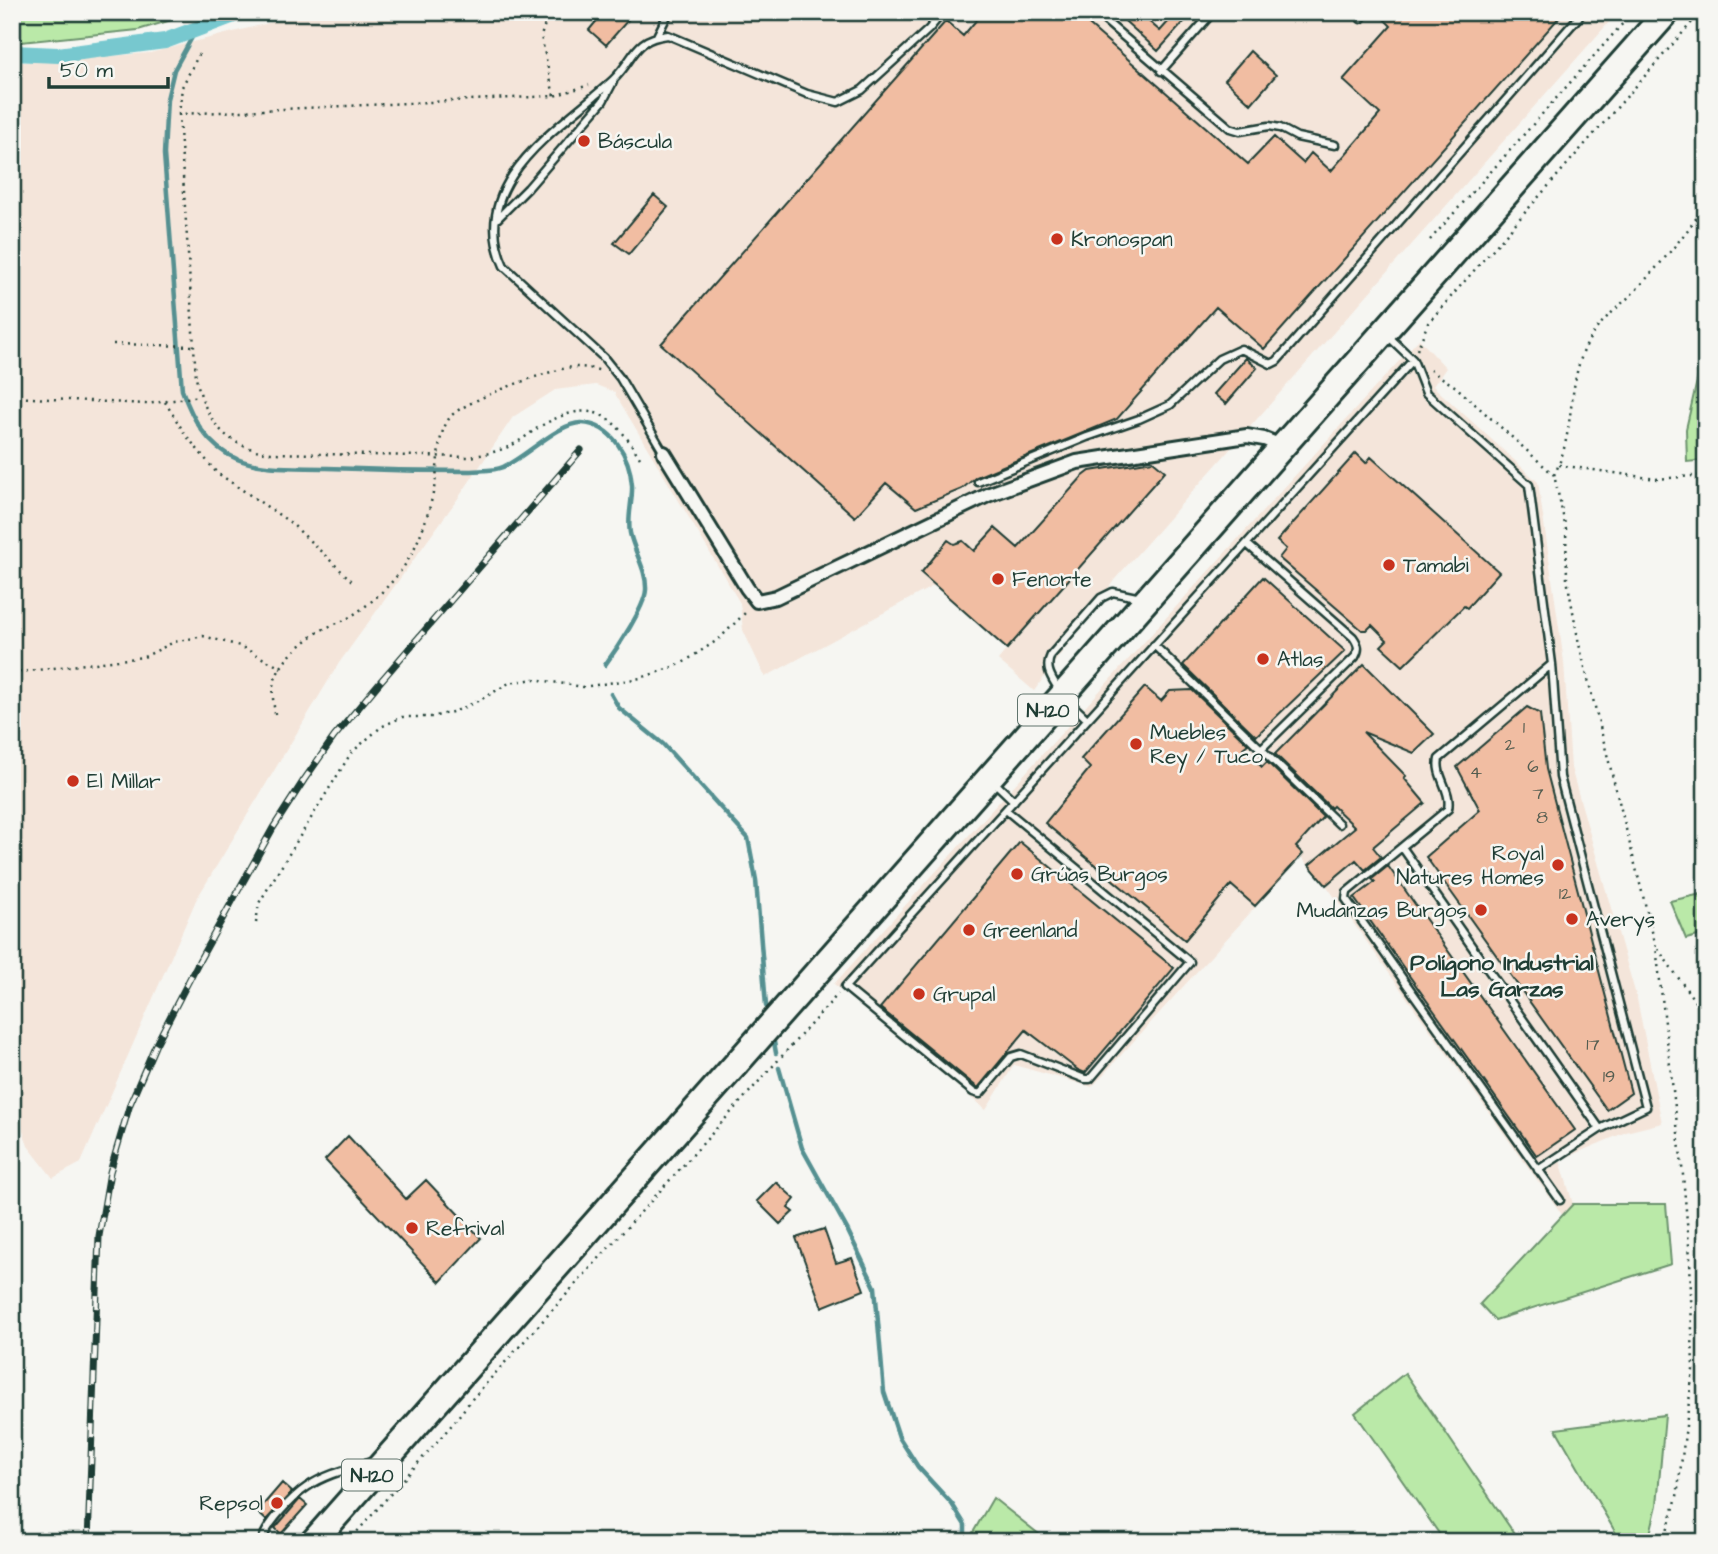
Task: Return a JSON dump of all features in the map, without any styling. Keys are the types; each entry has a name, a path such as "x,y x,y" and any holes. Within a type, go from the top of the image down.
{"highway":[{"name":"N-120","path":"313,1542 1667,12"}],"street":[{"path":"664,453 757,601 776,597 990,494 1077,462 1247,436 1282,446"}],"lane":[{"path":"657,36 669,12"},
{"path":"496,220 528,188 603,102 615,78 636,50 651,37 668,34 807,94 838,102 862,90 908,45 929,29 943,12"},
{"path":"1094,12 1230,128 1240,131 1269,126 1280,128 1297,137 1335,145"},
{"path":"1161,71 1213,12"},
{"path":"1360,19 1367,12"},
{"path":"978,482 1170,405 1219,359 1241,349 1271,364 1277,361 1583,12"},
{"path":"615,78 546,135 524,159 510,178 494,229 497,251 504,266 604,358 620,378 664,453"},
{"path":"1384,332 1413,360 1426,393 1529,485 1552,664 1560,777 1646,1107 1600,1129 1538,1170"},
{"path":"1006,810 1190,962 1090,1079 1021,1054 1011,1057 980,1094 973,1092 845,987 1413,360"},
{"path":"1247,544 1358,643 1355,657 1261,750"},
{"path":"1087,719 1062,695 1047,663 1051,655 1101,598 1113,592 1147,599"},
{"path":"1154,645 1339,824"},
{"path":"1552,664 1439,759 1437,768 1450,799 1448,809 1348,892 1346,899 1560,1200"},
{"path":"989,777 1014,800"},
{"path":"1402,847 1600,1129"},
{"path":"262,1542 264,1532 272,1522 307,1487 389,1455"}],"path":[{"path":"550,12 541,36 554,96"},
{"path":"1430,240 1633,12"},
{"path":"1664,1542 1677,1497 1693,1370 1690,1257 1683,1175 1656,947 1579,644 1567,579 1566,529 1554,475 1456,387 1413,360 1428,323 1701,12"},
{"path":"198,54 182,87 179,114 196,378 200,396 210,418 224,434 253,451 438,459 470,457 496,452 565,414 580,411 593,412 611,420 626,435 640,458"},
{"path":"179,114 554,96 615,78"},
{"path":"1554,475 1568,438 1577,370 1588,341 1610,314 1684,237 1706,204"},
{"path":"113,344 194,346"},
{"path":"275,714 273,686 291,654 319,632 352,616 382,593 410,557 424,527 436,478 442,431 451,416 473,402 551,372 574,367 592,368 620,378"},
{"path":"12,397 147,404 200,396"},
{"path":"165,402 185,434 216,472 291,523 353,582"},
{"path":"1559,465 1656,479 1706,475"},
{"path":"256,923 259,903 327,789 351,753 381,727 402,717 432,718 456,711 509,683 534,679 583,687 642,678 681,664 700,652 719,639 757,601"},
{"path":"12,673 144,657 174,642 204,636 240,646 281,668"},
{"path":"1656,947 1706,1017"},
{"path":"348,1542 472,1399 845,987"}],"shaded area":[{"path":"312,12 1618,12 1115,579 1034,691 998,660 1007,649 935,585 765,677 743,630 740,603 614,392 596,385 555,390 513,417 459,497 339,663 196,900 81,1163 53,1178 28,1146 12,1095 12,63 150,53"},
{"path":"1419,339 1446,368 1433,386 1538,482 1564,662 1571,768 1637,999 1662,1123 1626,1132 1560,1160 1573,1204 1563,1216 1326,885 1301,857 1092,1087 1014,1065 986,1110 834,984"}],"green space":[{"path":"12,12 198,12 138,30 12,43"},
{"path":"1706,341 1706,460 1687,462 1686,429"},
{"path":"1706,893 1706,934 1686,939 1670,901"},
{"path":"1573,1204 1666,1204 1671,1264 1495,1320 1480,1304"},
{"path":"1405,1373 1520,1542 1445,1542 1355,1413"},
{"path":"1665,1415 1657,1505 1648,1542 1621,1542 1556,1429"},
{"path":"993,1498 1049,1542 975,1542 971,1536"}],"building":[{"path":"604,12 635,12 606,45 589,30"},
{"name":"Kronospan","path":"983,12 1074,12 1248,164 1274,137 1303,163 1311,153 1331,171 1380,114 1343,80 1391,26 1377,12 1564,12 1264,349 1216,307 1117,419 976,477 962,489 916,508 886,483 855,517 661,344 946,21 963,36"},
{"path":"1115,12 1138,12 1160,31 1177,12 1193,12 1158,51"},
{"path":"1250,51 1276,75 1251,104 1225,80"},
{"path":"654,195 668,207 629,254 614,243"},
{"path":"1246,358 1257,368 1226,404 1214,394"},
{"name":"Tamabi","path":"1356,453 1366,463 1371,457 1499,572 1467,608 1464,606 1403,666 1381,646 1387,640 1372,625 1367,630 1362,630 1279,558 1286,549 1277,541"},
{"name":"Fenorte","path":"1153,461 1165,471 1007,649 921,573 948,540 954,544 963,541 974,551 995,528 1018,548 1090,471"},
{"name":"Atlas","path":"1263,577 1345,651 1256,736 1183,665"},
{"path":"1364,664 1434,734 1414,753 1363,732 1406,776 1404,778 1425,803 1373,847 1381,857 1365,870 1356,860 1326,885 1309,865 1355,827 1333,806 1331,808 1275,754"},
{"path":"1145,687 1161,701 1170,691 1192,690 1248,744 1243,748 1262,767 1267,762 1323,817 1296,847 1303,854 1255,906 1231,885 1185,940 1045,823 1090,768 1081,759"},
{"path":"1527,707 1540,714 1546,769 1631,1093 1607,1110 1426,857 1480,810 1457,767"},
{"path":"1020,842 1174,968 1085,1073 1026,1030 978,1088 880,1008"},
{"path":"1388,866 1575,1130 1537,1156 1354,898 1375,882 1372,879"},
{"name":"Refrival","path":"348,1136 406,1199 426,1180 481,1238 440,1282 325,1160"},
{"path":"776,1182 795,1199 788,1208 793,1212 780,1224 757,1201"},
{"path":"824,1229 836,1263 852,1258 864,1290 822,1307 796,1238"},
{"path":"282,1483 292,1492 266,1520 257,1512"},
{"path":"300,1499 307,1505 281,1534 275,1528"}],"waterway":[{"path":"206,12 174,70 167,99 164,154 182,390 196,421 217,447 247,463 281,467 399,470 496,469 573,424 593,425 603,430 618,444 631,474 630,533 646,583 644,597 635,617 605,665"},
{"path":"12,53 58,55 165,41 242,12"},
{"path":"611,694 619,708 663,744 748,838 756,880 766,1006"},
{"path":"774,1042 776,1053"},
{"path":"779,1068 802,1148 847,1229 875,1287 884,1392 899,1437 918,1467 952,1504 965,1525 965,1542"}],"railway":[{"path":"88,1542 99,1236 110,1172 130,1104 155,1046 273,828 334,737 581,450"}],"place":[{"name":"Báscula","path":"584,141"},
{"name":"Kronospan","path":"1057,239"},
{"name":"Tamabi","path":"1389,565"},
{"name":"Fenorte","path":"998,579"},
{"name":"Atlas","path":"1263,659"},
{"name":"Muebles Rey / Tuco","path":"1136,744"},
{"name":"El Millar","path":"73,781"},
{"name":"Royal Natures Homes","path":"1558,865"},
{"name":"Grúas Burgos","path":"1017,874"},
{"name":"Mudanzas Burgos","path":"1481,910"},
{"name":"Averys","path":"1572,919"},
{"name":"Greenland","path":"969,930"},
{"name":"Grupal","path":"919,994"},
{"name":"Refrival","path":"412,1228"},
{"name":"Repsol","path":"277,1503"}],"district":[{"name":"Polígono Industrial Las Garzas","path":"1502,975"}]}
